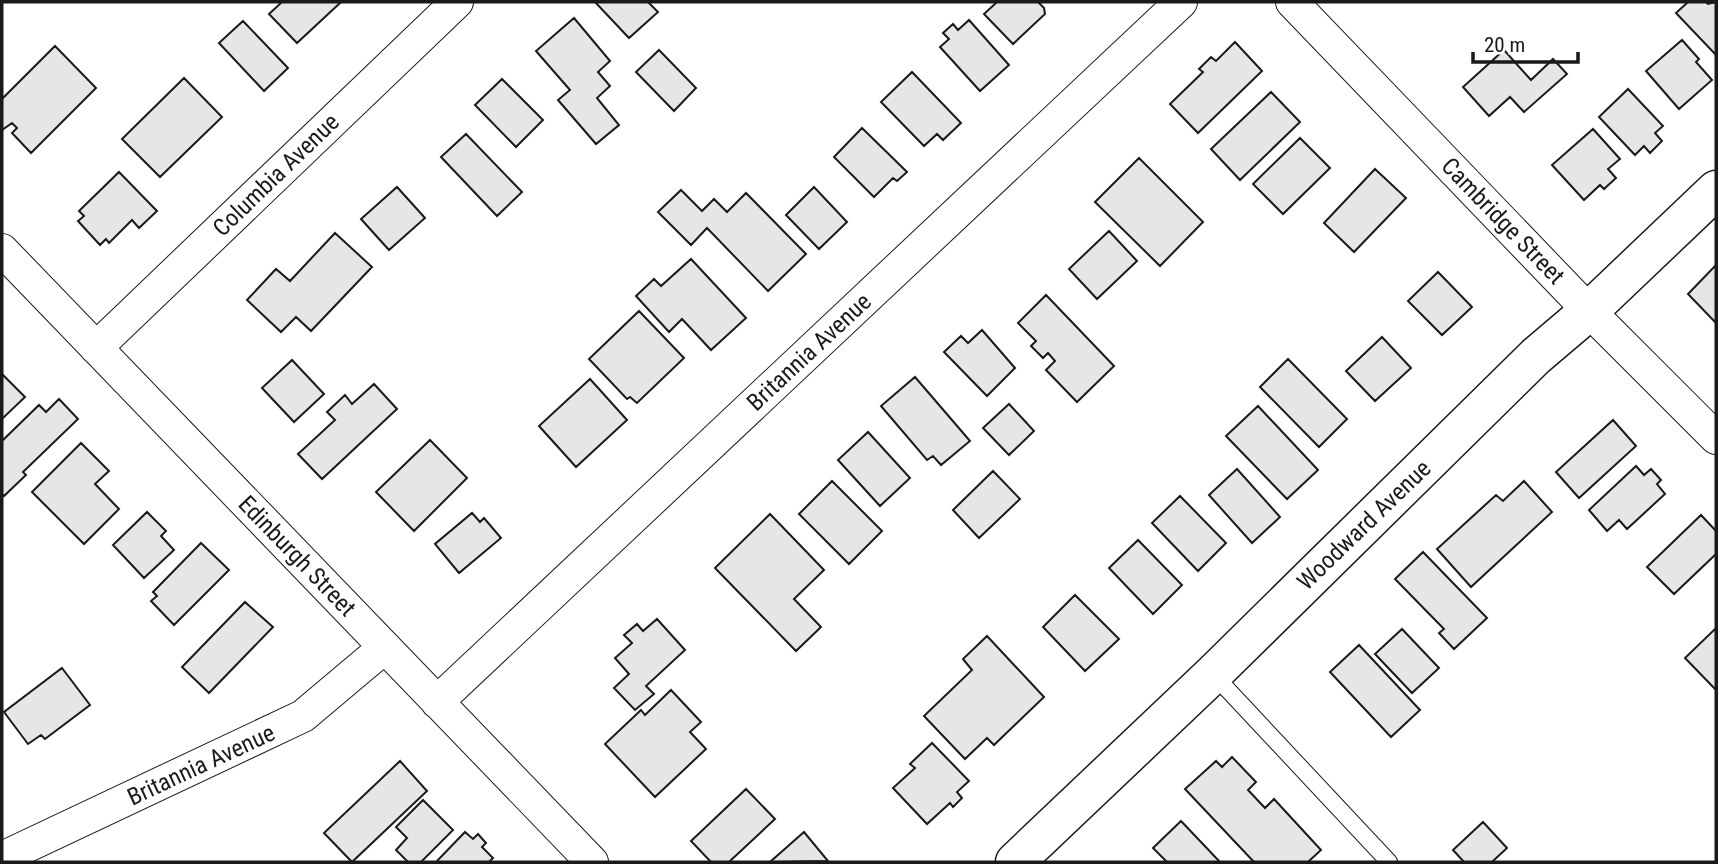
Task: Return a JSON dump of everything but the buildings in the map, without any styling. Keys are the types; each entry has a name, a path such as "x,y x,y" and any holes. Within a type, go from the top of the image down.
{"street":[{"name":"Columbia Avenue","path":"96,348 457,2"},
{"name":"Britannia Avenue","path":"436,702 1181,2"},
{"name":"Cambridge Street","path":"1292,2 1589,311 1716,438"},
{"name":"Woodward Avenue","path":"1015,862 1213,674 1536,356 1589,311 1716,190"},
{"name":"Edinburgh Street","path":"2,250 592,862"},
{"name":"Britannia Avenue","path":"2,858 303,716 385,647"}],"lane":[{"path":"1213,674 1389,862"}]}
